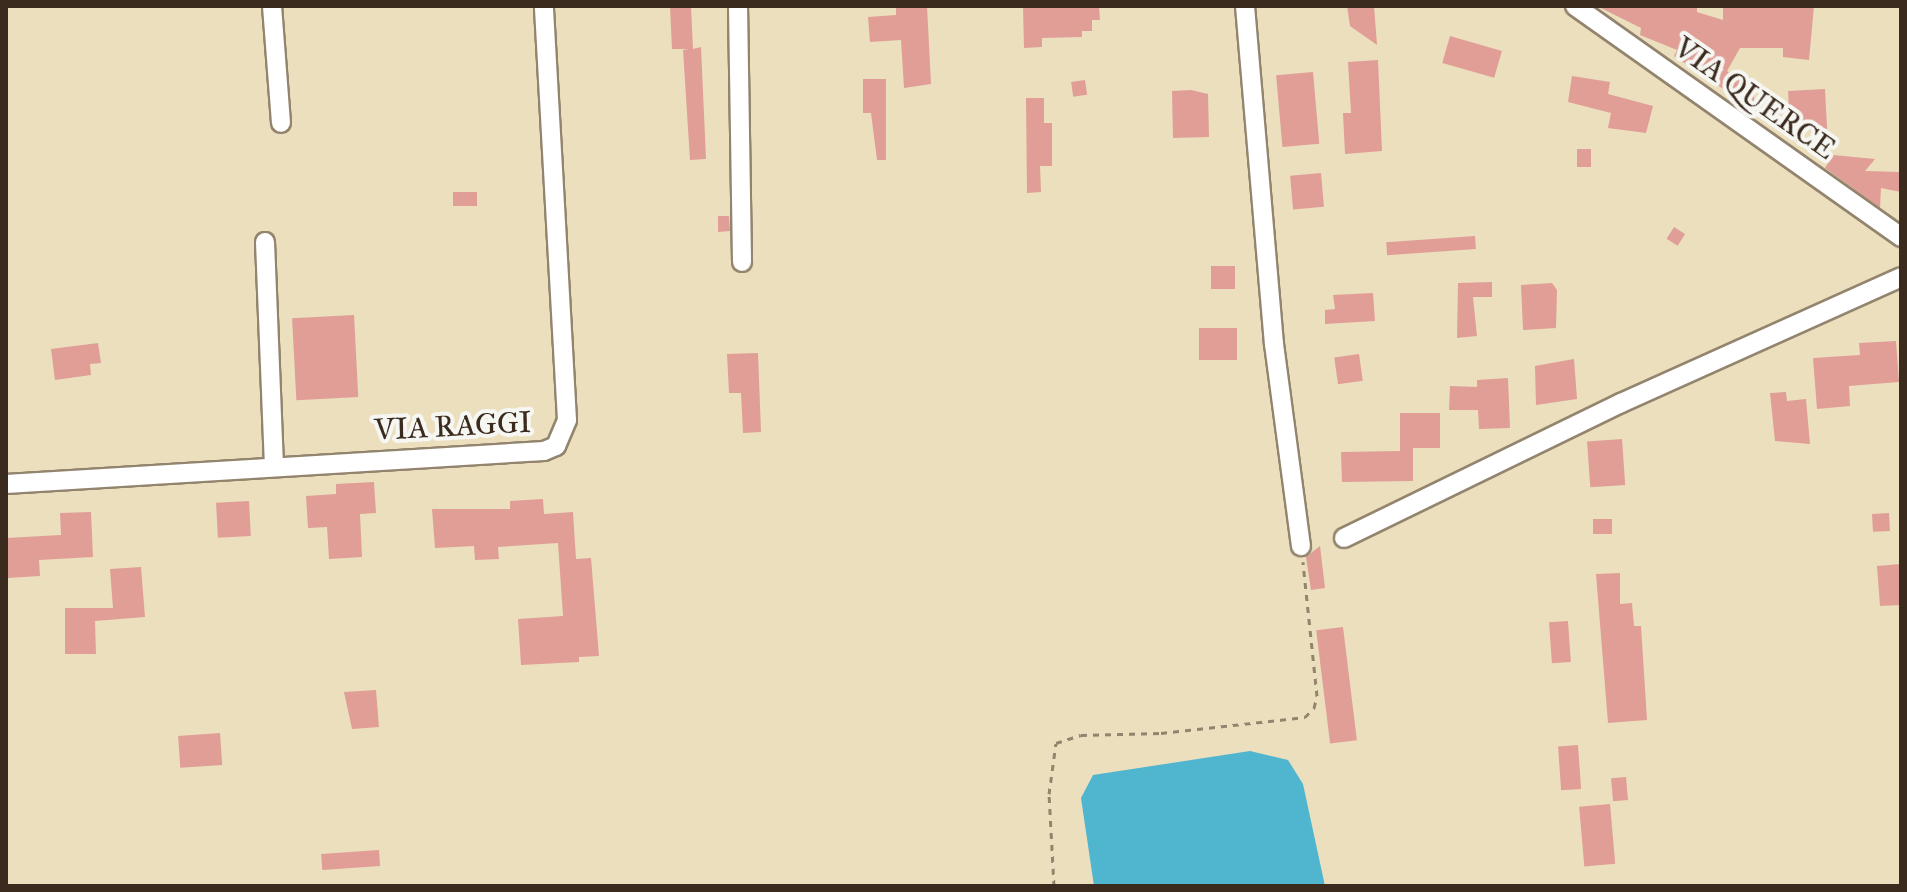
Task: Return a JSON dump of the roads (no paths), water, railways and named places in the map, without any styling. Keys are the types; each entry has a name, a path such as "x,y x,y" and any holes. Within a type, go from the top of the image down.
{"street":[{"path":"272,6 281,123"},
{"name":"VIA RAGGI","path":"6,484 274,465 544,451 556,446 565,433 544,6"},
{"path":"738,6 742,262"},
{"path":"1245,6 1274,344 1301,546"},
{"name":"VIA QUERCE","path":"1575,6 1901,237"},
{"path":"265,242 274,465"},
{"path":"1344,538 1621,403 1901,277"}],"water":[{"path":"1250,751 1288,760 1303,784 1325,886 1094,886 1081,798 1093,775"}]}
